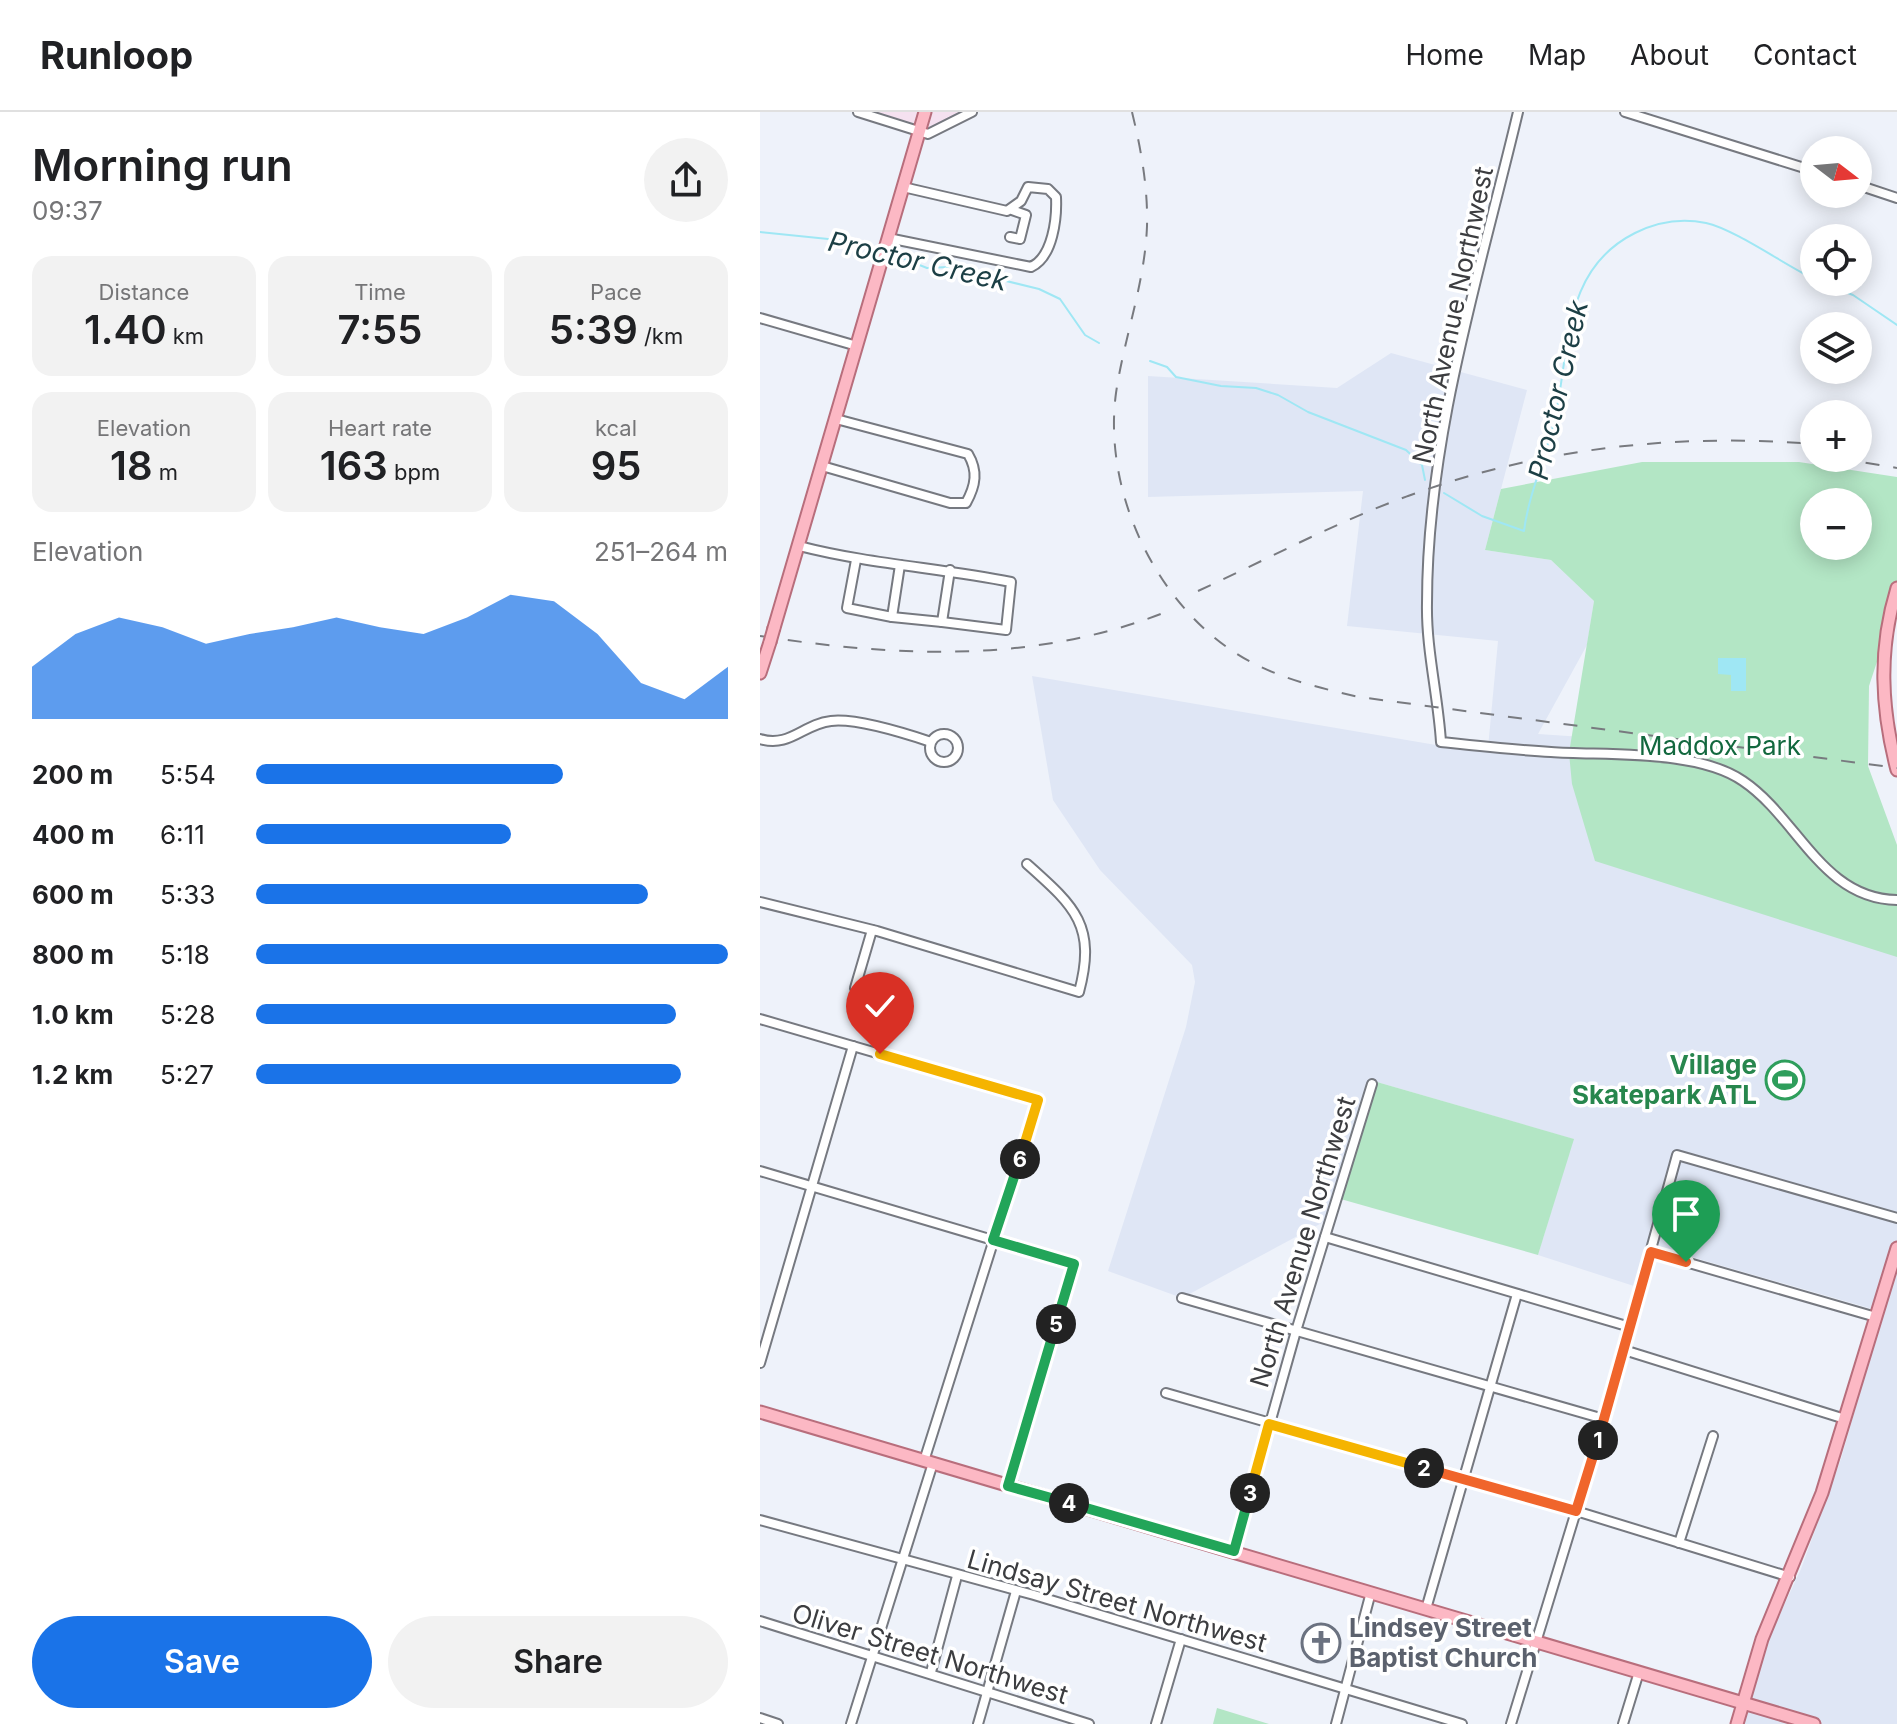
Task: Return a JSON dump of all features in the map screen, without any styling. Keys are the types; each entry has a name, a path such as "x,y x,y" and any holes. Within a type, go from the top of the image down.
{"main road":[{"path":"760,673 925,112"},
{"path":"1897,588 1883,664 1885,717 1897,770"},
{"path":"1737,1724 1762,1639 1822,1493 1897,1248"},
{"path":"760,1412 1814,1724"}],"street":[{"path":"858,112 919,133 940,130 972,112"},
{"name":"North Avenue Northwest","path":"1518,112 1455,377 1428,558 1429,650 1441,742 1657,758 1724,770 1746,782 1841,884 1866,897 1897,900"},
{"path":"1625,112 1800,167"},
{"path":"903,187 1026,215 1020,239 1010,237"},
{"path":"887,241 1031,267 1039,263 1049,242 1057,212 1056,197 1048,189 1028,187 1012,210"},
{"path":"1872,190 1897,198"},
{"path":"760,318 857,346"},
{"path":"822,466 950,503 966,503 972,492 975,465 968,454 836,419"},
{"path":"799,546 856,560 950,570 1011,582 1006,630 892,617 847,608 856,560"},
{"path":"892,617 900,565"},
{"path":"942,622 950,570"},
{"path":"760,739 780,743 819,723 836,720 931,742"},
{"path":"760,902 872,930 1079,992 1087,956 1081,924 1066,899 1027,864"},
{"path":"855,988 872,930"},
{"path":"760,1019 1038,1100 993,1240 902,1560 851,1724"},
{"path":"760,1363 853,1046"},
{"name":"North Avenue Northwest","path":"1234,1551 1296,1331 1372,1084"},
{"path":"1511,1724 1604,1419 1677,1155 1897,1218"},
{"path":"760,1171 1074,1264 1008,1486"},
{"path":"1325,1237 1630,1327"},
{"path":"1651,1252 1876,1317"},
{"path":"1426,1609 1517,1294"},
{"path":"1182,1298 1604,1419"},
{"path":"1624,1350 1845,1419"},
{"path":"1166,1393 1576,1511 1790,1577"},
{"path":"1679,1543 1713,1436"},
{"name":"Lindsay Street Northwest","path":"760,1520 1016,1591 1462,1724"},
{"path":"931,1672 957,1576"},
{"path":"978,1724 1016,1591"},
{"path":"1336,1724 1371,1592"},
{"name":"Oliver Street Northwest","path":"760,1621 931,1672 1089,1724"},
{"path":"1156,1724 1181,1639"},
{"path":"1623,1724 1639,1672"},
{"path":"760,1718 778,1724"}],"shaded area":[{"path":"857,112 968,112 928,134"},
{"path":"1391,353 1527,390 1485,550 1551,560 1594,601 1587,645 1538,734 1583,737 1897,949 1897,1724 1745,1724 1767,1642 1801,1569 1841,1459 1883,1312 1650,1245 1637,1287 1538,1255 1573,1139 1370,1080 1331,1218 1182,1298 1108,1271 1186,1027 1195,982 1192,965 1100,870 1053,800 1032,676 1436,745 1488,748 1498,641 1347,626 1363,491 1148,497 1148,376 1337,388"}],"green space":[{"name":"Maddox Park","path":"1642,462 1799,462 1800,472 1864,472 1897,477 1897,601 1869,686 1868,766 1897,845 1897,957 1595,861 1572,784 1569,753 1594,601 1551,560 1485,550 1501,489"},
{"path":"1370,1080 1574,1139 1538,1255 1337,1198"},
{"path":"1217,1708 1269,1724 1213,1724"}],"water":[{"path":"1718,658 1746,658 1746,691 1731,691 1731,675 1718,674"}],"waterway":[{"name":"Proctor Creek","path":"1444,493 1482,516 1524,531 1553,428 1568,336 1582,288 1594,267 1612,248 1635,233 1670,222 1706,223 1745,240 1800,271"},
{"name":"Proctor Creek","path":"760,232 838,240 881,250"},
{"name":"Proctor Creek","path":"887,252 927,268 949,267 1039,289 1060,299 1085,335 1099,343"},
{"name":"Proctor Creek","path":"1854,296 1897,325"},
{"name":"Proctor Creek","path":"1150,361 1167,367 1176,377 1221,386 1256,388 1278,395 1308,412 1406,450 1422,465 1425,480"}],"railway":[{"path":"1132,112 1143,168 1147,226 1142,268 1116,393 1114,430 1118,467 1126,503 1140,539 1180,603 1205,630 1234,652 1279,675 1359,697 1897,768"},
{"path":"1198,591 1381,506 1507,466 1608,448 1659,443 1800,443"},
{"path":"1872,464 1897,468"},
{"path":"760,636 863,648 965,651 1066,641 1116,629 1166,612"}],"place":[{"name":"Village Skatepark ATL","path":"1785,1080"},
{"name":"Lindsey Street Baptist Church","path":"1321,1643"}],"route":[{"path":"880,1054 1038,1100 993,1240 1074,1264 1008,1486 1234,1551 1269,1424 1576,1511 1651,1252 1686,1262"}]}
